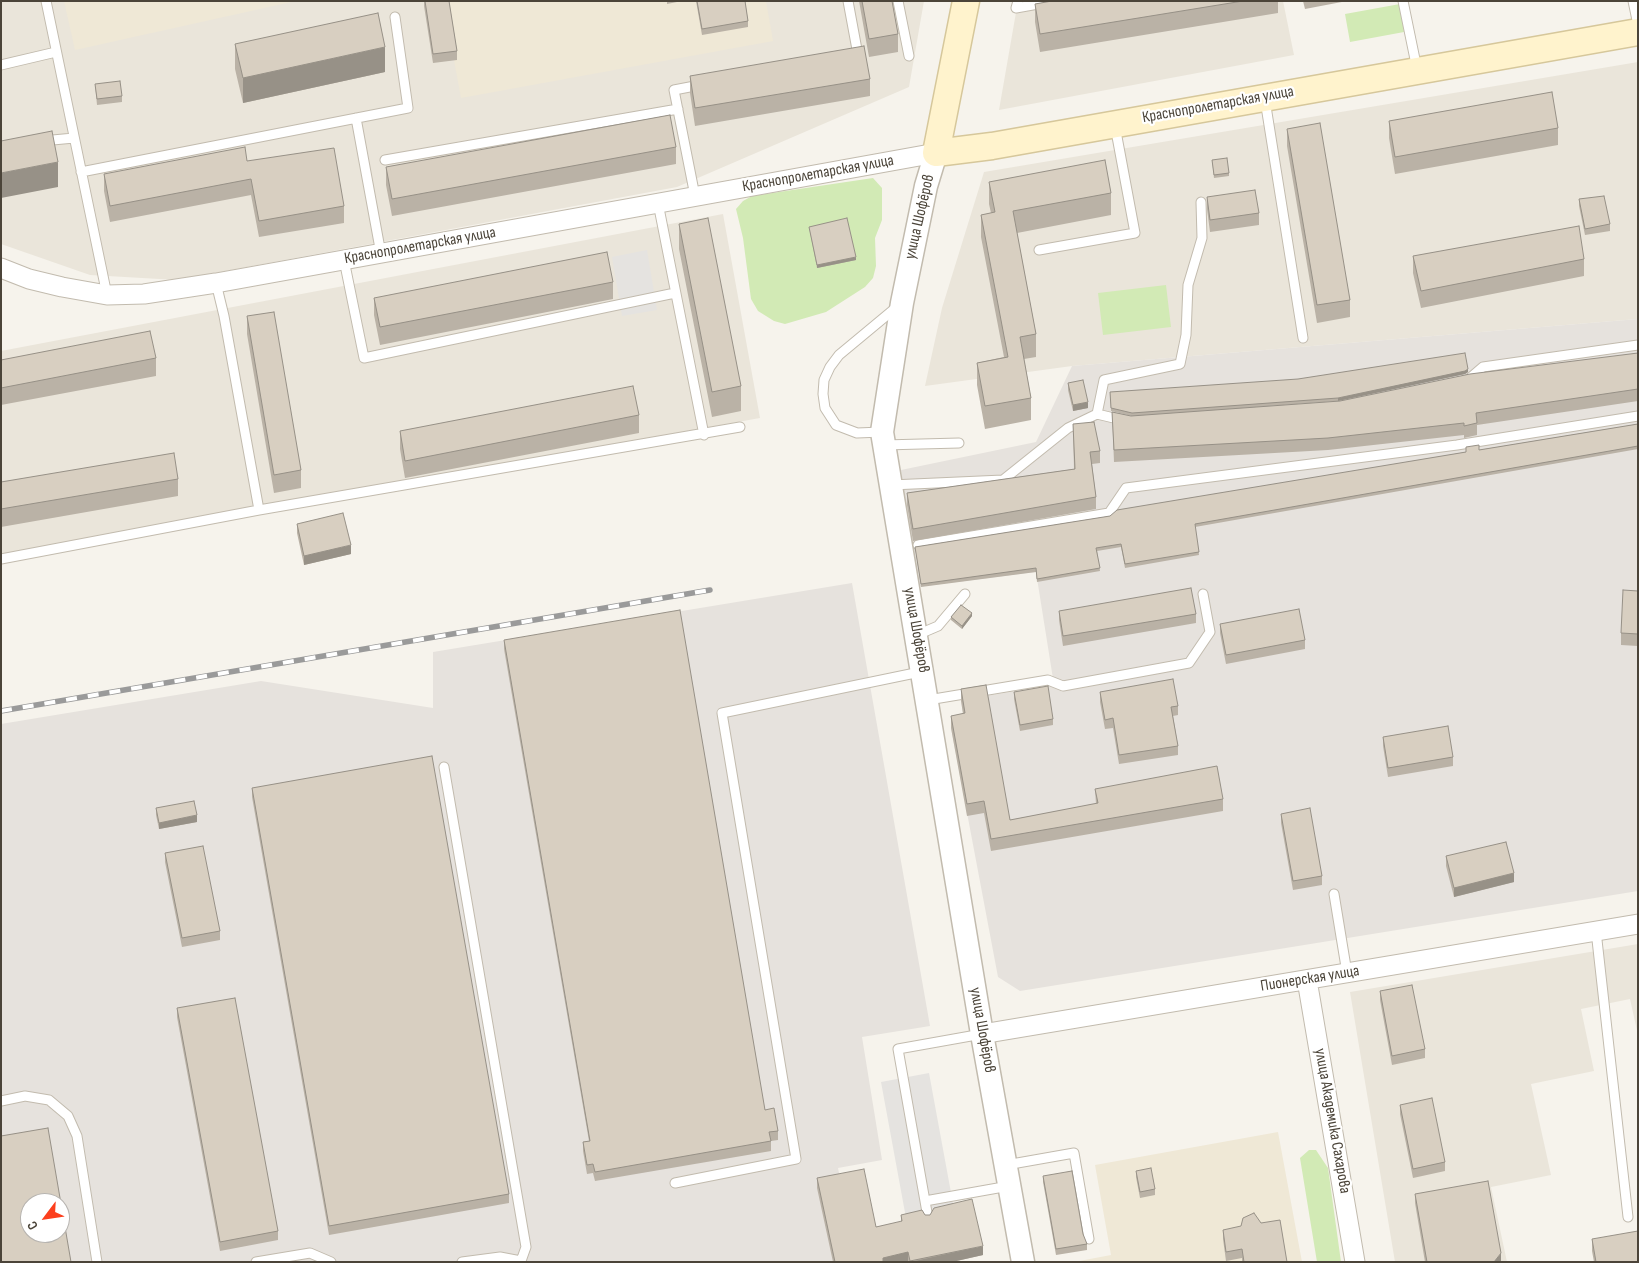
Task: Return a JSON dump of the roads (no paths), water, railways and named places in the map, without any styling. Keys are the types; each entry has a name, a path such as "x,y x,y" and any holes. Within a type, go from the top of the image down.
{"main road":[{"name":"улица Шофёров","path":"936,153 966,1"},
{"name":"Краснопролетарская улица","path":"936,153 992,146 1638,32"}],"street":[{"name":"Краснопролетарская улица","path":"1,268 45,283 107,295 144,294 216,284 936,153"},
{"name":"улица Шофёров","path":"936,153 926,186 902,303 883,438 982,1034 1023,1262"},
{"name":"Пионерская улица","path":"982,1034 1638,924"},
{"name":"улица Академика Сахарова","path":"1306,980 1356,1262"}],"lane":[{"path":"46,1 107,295"},
{"path":"848,1 858,55 848,57"},
{"path":"898,1 909,56"},
{"path":"1018,1 1016,8 1055,1"},
{"path":"1403,1 1417,71"},
{"path":"1633,1 1638,25"},
{"path":"81,172 408,108 396,17"},
{"path":"1,65 56,52"},
{"path":"695,196 674,90 713,83"},
{"path":"1265,97 1303,338"},
{"path":"385,160 678,109"},
{"path":"356,118 380,254"},
{"path":"1039,250 1135,233 1114,123"},
{"path":"29,142 74,138"},
{"path":"1097,414 1104,380 1180,364 1186,335 1188,285 1202,238 1201,202"},
{"path":"658,203 704,435"},
{"path":"344,260 364,358 675,293"},
{"path":"216,284 224,316 259,510"},
{"path":"902,303 839,355 824,380 825,408 836,425 857,433 883,438 959,443"},
{"path":"1458,382 1468,380 1484,367 1638,345"},
{"path":"891,485 1004,480 1068,428 1097,414 1131,422"},
{"path":"918,545 1108,513 1126,488 1457,445 1638,416"},
{"path":"1,559 259,510 704,435 740,427"},
{"path":"916,635 938,626 965,594"},
{"path":"928,700 1048,680 1063,686 1189,663 1210,632 1203,594"},
{"path":"675,1183 796,1159 722,713 923,672"},
{"path":"444,767 526,1248 521,1262 500,1257 462,1262"},
{"path":"1334,894 1347,973"},
{"path":"1596,931 1628,1217"},
{"path":"928,1218 898,1049 982,1034"},
{"path":"1,1101 25,1096 49,1100 68,1116 77,1136 98,1262"},
{"path":"925,1201 1074,1153 1089,1239"},
{"path":"256,1262 310,1253 331,1262"}],"railway":[{"path":"1,711 710,590"}]}
